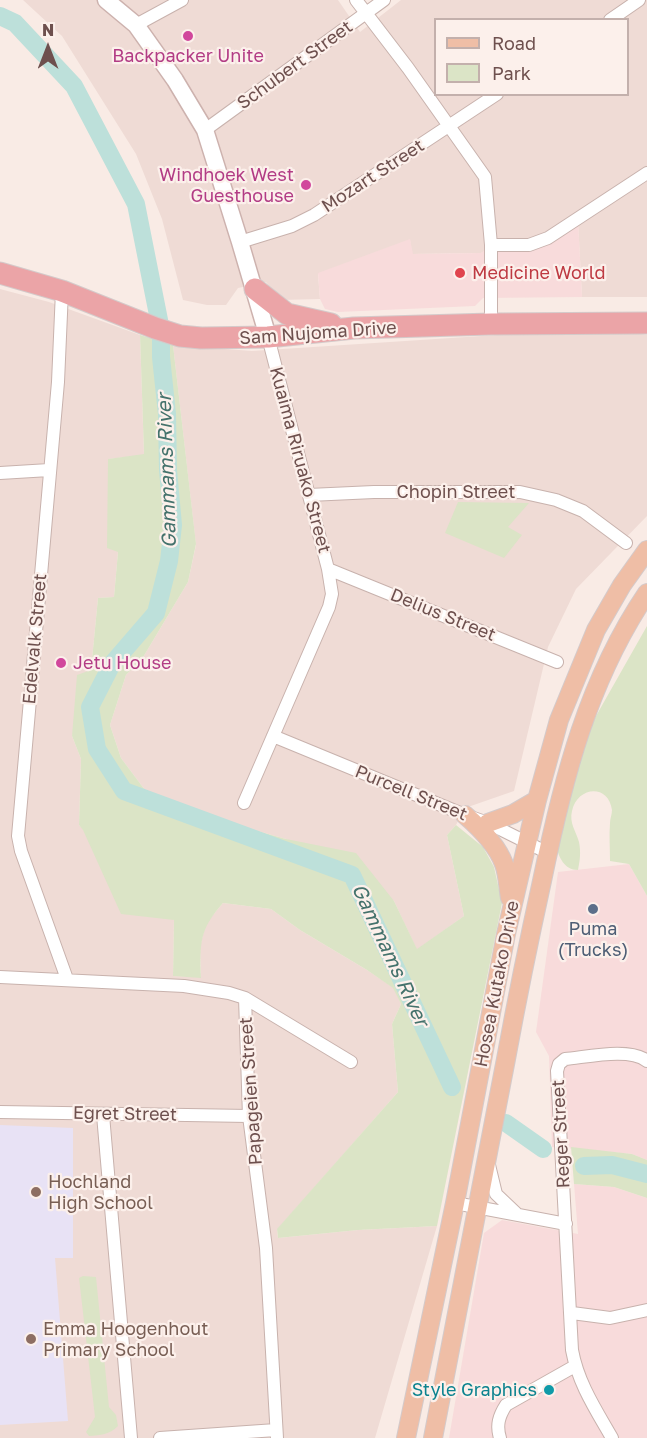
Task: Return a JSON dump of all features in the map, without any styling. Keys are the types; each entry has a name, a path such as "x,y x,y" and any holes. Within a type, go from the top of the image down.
{"highway":[{"name":"Sam Nujoma Drive","path":"0,273 62,291 180,336 223,339 354,328 647,323"},
{"path":"255,289 287,314 354,328"}],"main road":[{"name":"Hosea Kutako Drive","path":"406,1438 512,905 537,800 559,720 596,630 622,585 647,550"},
{"name":"Hosea Kutako Drive","path":"433,1438 523,966 574,748 588,707 617,642 647,592"},
{"path":"488,823 521,810 537,800"},
{"path":"465,815 496,848 504,865 512,905"}],"street":[{"name":"Kuaima Riruako Street","path":"106,0 136,25 175,80 205,130 255,289 328,569 332,594 329,607 244,803"},
{"path":"136,25 182,0"},
{"path":"356,0 485,177 491,245 491,324"},
{"name":"Schubert Street","path":"205,130 384,0"},
{"path":"613,18 639,0"},
{"name":"Mozart Street","path":"240,242 292,226 314,215 494,96"},
{"path":"491,245 529,245 548,238 647,173"},
{"name":"Edelvalk Street","path":"62,291 58,382 18,836 21,851 67,979"},
{"path":"0,473 49,470"},
{"name":"Chopin Street","path":"309,495 374,492 520,492 583,511 626,543"},
{"name":"Delius Street","path":"328,569 557,662"},
{"name":"Purcell Street","path":"273,736 488,823 548,853"},
{"name":"Papageien Street","path":"0,977 184,986 230,993 245,998 249,1116 266,1248 277,1434"},
{"path":"245,998 351,1062"},
{"name":"Reger Street","path":"612,1438 587,1395 575,1366 572,1350 572,1313 557,1071 566,1059 628,1054 647,1061"},
{"name":"Egret Street","path":"0,1112 249,1116"},
{"path":"103,1115 131,1438"},
{"path":"487,1155 496,1194 518,1215"},
{"path":"454,1203 566,1224"},
{"path":"572,1313 610,1318 647,1310"},
{"path":"500,1438 497,1429 500,1415 506,1405 575,1366"},
{"path":"160,1438 277,1434"}],"shaded area":[{"path":"23,0 338,0 360,32 401,0 647,0 647,297 582,297 578,221 548,238 481,253 412,254 410,240 318,274 320,299 280,300 266,282 238,288 226,305 207,305 183,300 162,219 136,154 62,36"},
{"path":"578,220 582,297 483,298 475,306 338,312 325,309 320,299 318,273 410,239 413,254 481,253 491,245 529,245"},
{"path":"0,289 49,302 140,335 144,455 109,459 118,552 114,597 98,598 91,670 72,736 81,759 79,825 174,920 173,976 201,977 200,946 206,923 223,903 271,909 300,930 394,988 401,1004 392,1024 398,1092 277,1230 278,1238 358,1230 437,1226 375,1438 0,1438"},
{"path":"635,333 647,335 647,516 576,589 548,647 514,791 465,808 456,825 447,835 464,916 417,950 394,901 286,839 229,823 145,790 121,758 110,725 126,675 142,659 188,582 196,545 173,345 252,351 497,335"},
{"path":"629,864 647,896 647,1160 632,1154 552,1147 549,1056 536,1032 558,872"},
{"path":"0,1125 73,1128 73,1258 55,1258 68,1421 0,1425"},
{"path":"574,1184 614,1187 647,1198 647,1438 449,1438 484,1233 502,1220 578,1234"}],"green space":[{"path":"140,335 173,345 196,544 188,582 142,659 126,675 110,725 121,758 145,790 229,823 286,839 356,853 394,901 417,949 464,916 447,835 456,825 483,847 494,867 502,903 437,1226 358,1230 278,1238 277,1229 398,1092 392,1024 401,1004 393,988 300,930 271,909 223,903 205,929 201,946 201,978 173,976 174,920 121,914 79,825 81,759 72,736 77,675 91,670 98,598 114,597 118,552 107,548 108,459 144,454"},
{"path":"458,502 529,503 508,527 522,535 504,558 445,533"},
{"path":"647,626 647,896 629,864 610,861 612,810 605,795 592,791 586,793 575,803 572,811 572,823 580,846 578,870 566,865 556,846 586,737"},
{"path":"571,1147 632,1154 647,1160 647,1198 614,1187 574,1184"},
{"path":"96,1277 109,1407 116,1415 118,1426 108,1433 89,1436 86,1432 95,1417 79,1278"}],"waterway":[{"name":"Gammams River","path":"0,16 15,23 74,86 136,204 161,330 173,525 169,561 156,613 112,664 90,707 97,749 124,791 352,875 452,1087"},
{"name":"Gammams River","path":"506,1123 543,1149"},
{"name":"Gammams River","path":"584,1166 612,1165 647,1174"}],"place":[{"name":"Backpacker Unite","path":"188,36"},
{"name":"Windhoek West Guesthouse","path":"306,185"},
{"name":"Medicine World","path":"460,273"},
{"name":"Jetu House","path":"61,663"},
{"name":"Puma (Trucks)","path":"593,909"},
{"name":"Hochland High School","path":"36,1192"},
{"name":"Emma Hoogenhout Primary School","path":"31,1339"},
{"name":"Style Graphics","path":"549,1390"}]}
